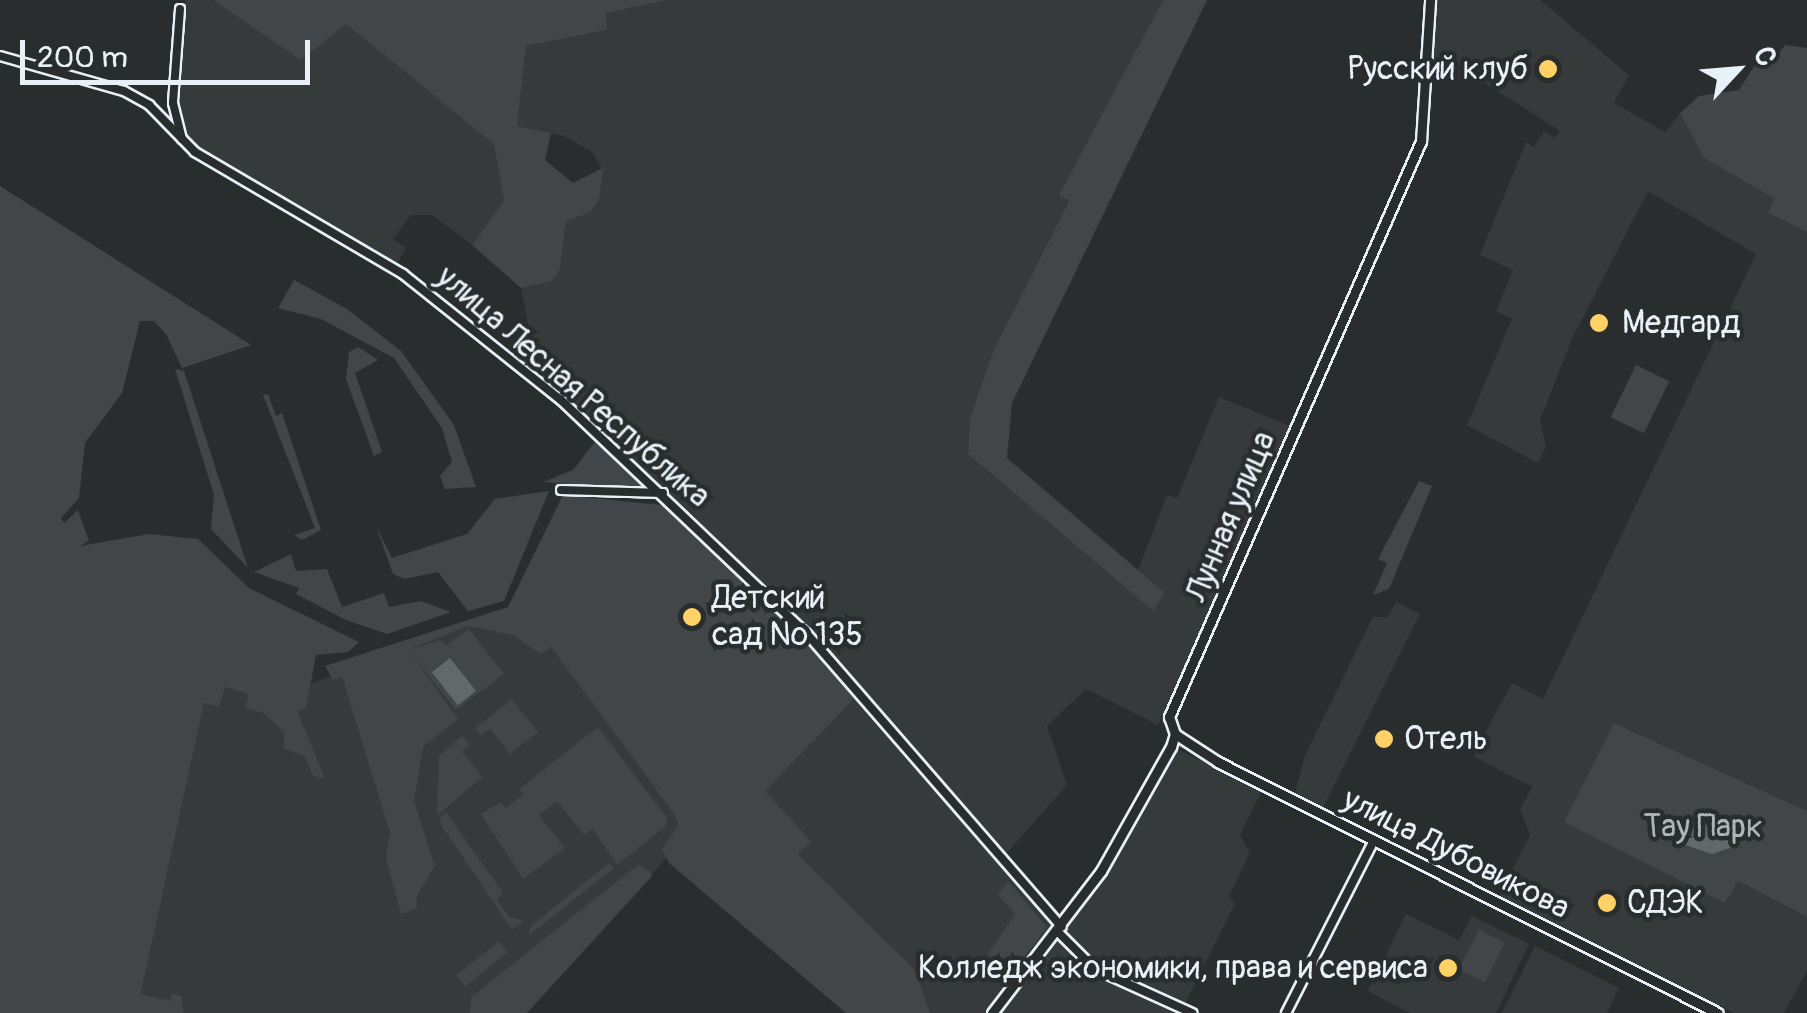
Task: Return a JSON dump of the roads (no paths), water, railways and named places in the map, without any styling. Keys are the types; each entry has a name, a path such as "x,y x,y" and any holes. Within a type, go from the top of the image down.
{"street":[{"name":"Лунная улица","path":"992,1013 1060,929 1152,788 1175,734 1169,717 1420,141 1430,0"},
{"path":"180,9 173,104 184,143"},
{"name":"улица Лесная Республика","path":"0,56 124,91 149,105 184,143 403,274 663,493 807,634 1095,969 1192,1013"},
{"path":"562,490 663,493"},
{"name":"улица Дубовикова","path":"1175,734 1374,840 1718,1013"},
{"path":"1286,1013 1374,840"}],"place":[{"name":"Русский клуб","path":"1548,69"},
{"name":"Медгард","path":"1599,323"},
{"name":"Детский сад № 135","path":"692,617"},
{"name":"Отель","path":"1384,739"},
{"name":"СДЭК","path":"1607,903"},
{"name":"Колледж экономики, права и сервиса","path":"1448,968"}],"park label":[{"name":"Тау Парк","path":"1703,827"}]}
